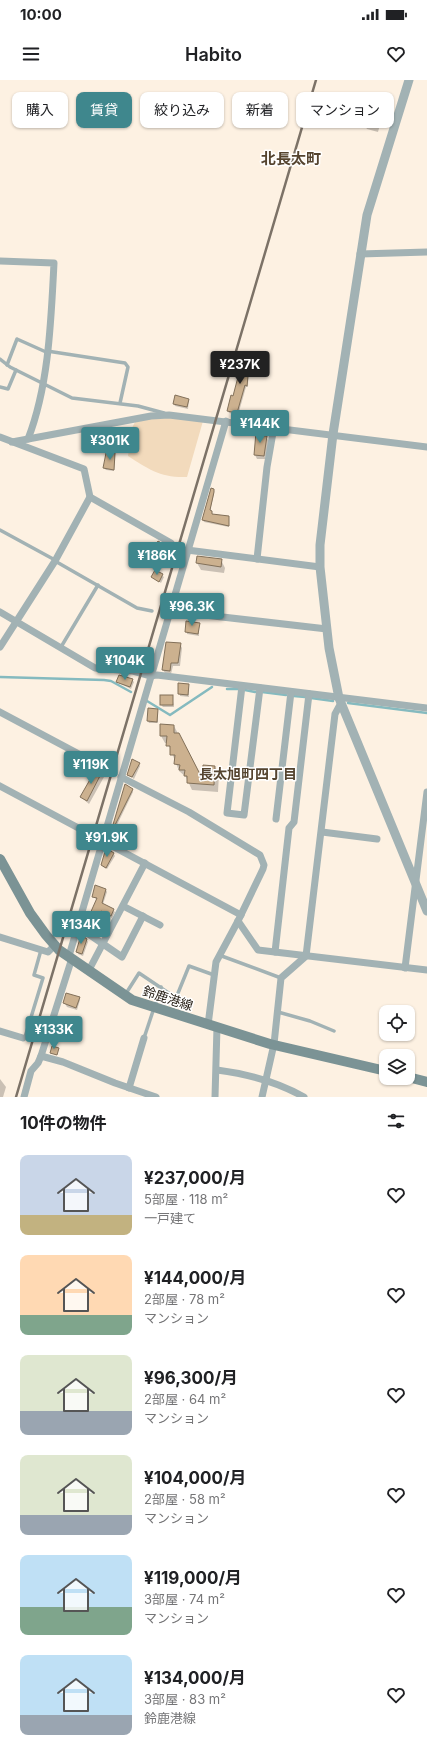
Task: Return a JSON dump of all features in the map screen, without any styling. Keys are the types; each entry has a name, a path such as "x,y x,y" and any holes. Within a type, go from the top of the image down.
{"main road":[{"name":"鈴鹿港線","path":"0,859 30,913 55,945 132,1000 274,1044 379,1069"},
{"path":"415,1079 427,1082"}],"street":[{"path":"409,80 367,216 360,254 334,434 320,545 320,567 332,670 340,700 427,911"},
{"path":"360,254 427,252"},
{"path":"0,261 54,263 52,311 42,383 38,409 28,438"},
{"path":"12,442 151,416 169,415 334,434 427,447"},
{"path":"24,1097 31,1071 38,1063 41,1056 70,957 77,926 226,421"},
{"path":"256,559 266,473 274,427"},
{"path":"0,437 84,469 90,497 55,561 0,647"},
{"path":"90,497 171,543"},
{"path":"187,550 320,567"},
{"path":"170,611 327,629"},
{"path":"0,612 95,668 132,671 150,676 157,675 309,694 340,700 427,708"},
{"path":"242,686 227,813 233,814 244,815 260,688"},
{"path":"276,819 291,692"},
{"path":"275,952 290,828 294,822 309,694"},
{"path":"262,1097 274,1044 280,978 306,956 335,714 340,700"},
{"path":"0,712 107,769"},
{"path":"121,777 189,812 260,855 264,865 240,918 216,962 214,975 213,1026 217,1070 215,1097"},
{"path":"0,786 145,863 240,918 258,950 427,970"},
{"path":"405,968 427,792"},
{"path":"322,832 377,839"},
{"path":"89,970 104,944 145,863"},
{"path":"123,906 160,924"},
{"path":"77,926 122,957 143,916"},
{"path":"0,938 48,952 55,945"},
{"path":"0,1031 23,1038"},
{"path":"129,1088 144,1038"},
{"path":"41,1056 83,1069 129,1088 156,1097"},
{"path":"217,1070 247,1074 292,1090 304,1097"}],"lane":[{"path":"7,365 17,339 46,352 125,363 128,367 120,403"},
{"path":"0,359 16,370 72,398 138,406 169,415"},
{"path":"0,386 8,389 16,370"},
{"path":"0,530 137,608 152,611"},
{"path":"61,647 98,585"},
{"path":"23,1038 25,1037 43,978 34,974 42,950"},
{"path":"219,955 280,978"},
{"path":"125,995 139,973 176,998 189,966 214,975"},
{"path":"144,1038 161,987"},
{"path":"278,1012 310,1021 334,1031"}],"shaded area":[{"path":"166,416 203,421 187,477 170,476 155,472 128,456 132,428 136,420"}],"building":[{"path":"244,354 250,356 247,386 245,385 237,413 227,411 231,395 233,396"},
{"path":"175,395 189,399 187,407 173,404"},
{"path":"256,432 264,433 264,436 267,436 264,456 254,455"},
{"path":"106,453 115,453 114,470 103,468"},
{"path":"211,488 214,489 214,492 210,510 212,511 212,514 229,516 229,526 202,520"},
{"path":"158,541 168,547 163,557 152,550"},
{"path":"197,556 222,559 221,567 196,563"},
{"path":"155,570 163,574 159,582 151,577"},
{"path":"186,621 200,623 198,634 185,632"},
{"path":"166,642 181,643 178,663 171,663 170,671 162,670"},
{"path":"127,649 139,656 134,663 123,656"},
{"path":"119,675 133,679 130,687 116,682"},
{"path":"178,683 189,684 188,695 178,694"},
{"path":"160,695 173,695 173,705 160,705"},
{"path":"148,708 158,709 157,722 147,721"},
{"path":"160,724 174,725 174,733 179,733 202,778 203,765 215,766 214,785 187,783 187,776 184,776 185,770 179,770 180,765 174,764 175,755 170,755 170,746 166,746 167,736 160,736"},
{"path":"132,759 140,763 132,777 127,775"},
{"path":"96,769 102,772 87,801 80,797"},
{"path":"125,784 133,789 113,829 112,828"},
{"path":"106,848 114,853 106,868 101,865"},
{"path":"95,885 106,889 102,903 114,909 111,916 101,911 91,930 85,925 97,898 92,897"},
{"path":"81,935 87,939 82,954 76,952"},
{"path":"66,993 80,997 76,1008 63,1003"},
{"path":"59,1017 76,1023 72,1037 62,1034 63,1029 55,1027"},
{"path":"52,1046 59,1048 57,1055 50,1053"}],"waterway":[{"path":"0,677 104,680 111,681 131,692"},
{"path":"147,701 170,715 212,687"},
{"path":"227,689 238,689"},
{"path":"245,690 255,692"},
{"path":"262,692 286,695"},
{"path":"294,696 305,697"},
{"path":"311,698 333,701"},
{"path":"348,703 427,713"}],"railway":[{"path":"16,1097 316,80"}],"district":[{"name":"北長太町","path":"291,158"},
{"name":"長太旭町四丁目","path":"248,773"}]}
